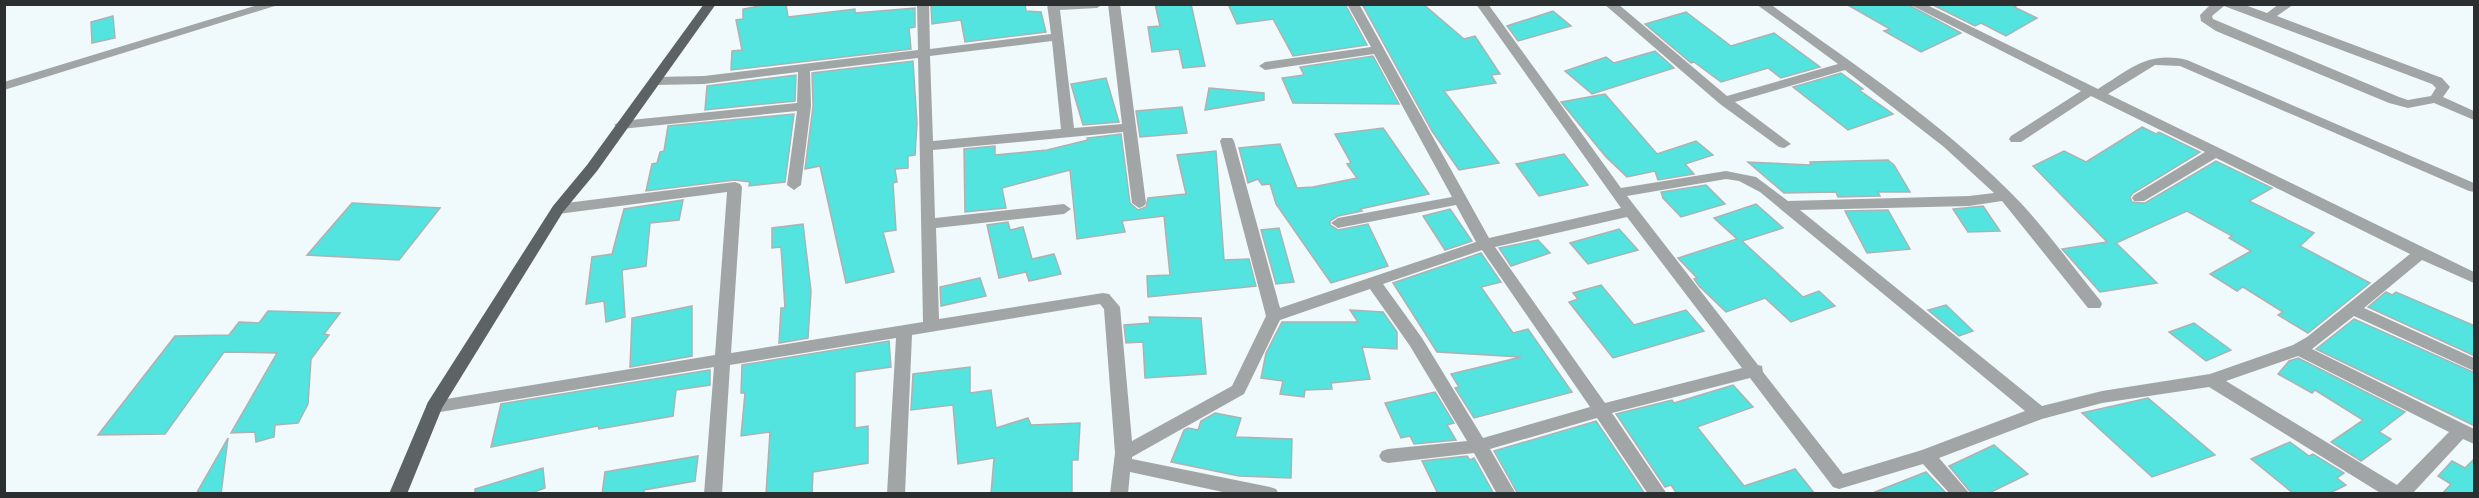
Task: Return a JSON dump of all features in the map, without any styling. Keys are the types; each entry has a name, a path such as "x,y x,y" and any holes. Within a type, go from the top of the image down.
{"main road":[{"path":"398,494 434,407 558,209 656,81 710,4"}],"street":[{"path":"4,86 275,4"},
{"path":"923,4 931,325"},
{"path":"1068,133 1053,6 1097,4"},
{"path":"1114,4 1139,203"},
{"path":"1353,4 1485,244 1658,494"},
{"path":"1482,4 1617,193 1756,370 1844,488 2040,413 2102,396 2211,380 2298,349 2313,341 2421,253"},
{"path":"1610,4 1725,101 1784,144"},
{"path":"1762,4 1980,170 2006,196 2094,304"},
{"path":"1915,4 2475,278"},
{"path":"2219,4 2206,15 2207,21 2220,28 2394,100 2408,104 2435,99 2475,116"},
{"path":"2228,4 2437,81 2443,87 2435,99"},
{"path":"2268,17 2288,4"},
{"path":"656,81 704,80 1056,37"},
{"path":"1265,66 1378,50"},
{"path":"2016,139 2095,92 2159,60 2183,63 2475,188"},
{"path":"1725,101 1846,66"},
{"path":"794,185 804,106 804,68"},
{"path":"621,125 804,106"},
{"path":"926,146 1129,127"},
{"path":"1123,459 1238,390 1274,316 1227,141"},
{"path":"2139,198 2216,152"},
{"path":"1617,193 1726,175 1742,175 1755,181 2040,413"},
{"path":"558,209 735,187 713,494"},
{"path":"1785,206 1969,201 2006,196"},
{"path":"1338,223 1460,200"},
{"path":"928,224 1064,209"},
{"path":"1274,316 1485,244 1631,211"},
{"path":"1372,281 1416,342 1507,494"},
{"path":"434,407 1103,298 1112,307 1123,459 1119,494"},
{"path":"2352,309 2475,365"},
{"path":"896,494 904,329"},
{"path":"2211,380 2398,494 2468,434 2298,349"},
{"path":"1388,456 1479,446 1600,410 1756,370"},
{"path":"1926,456 1961,494"},
{"path":"1123,459 1270,494"}],"building":[{"path":"769,4 786,4 788,17 855,9 855,13 915,8 915,27 909,28 911,49 731,70 732,51 742,50 736,20 743,19 743,9"},
{"path":"1025,4 1026,11 1041,12 1046,32 965,42 961,20 932,24 931,6"},
{"path":"1155,4 1191,4 1205,66 1183,68 1179,49 1152,52 1148,27 1160,26"},
{"path":"1228,4 1345,4 1367,45 1293,56 1273,19 1237,24"},
{"path":"1362,4 1423,4 1464,39 1475,36 1500,74 1491,75 1496,83 1444,91 1499,163 1459,170 1432,131"},
{"path":"1846,4 1907,4 1961,33 1921,52 1884,31 1890,29"},
{"path":"1931,4 2020,4 2014,7 2037,18 2006,36 1981,23 1975,26"},
{"path":"1553,11 1571,26 1518,41 1507,26"},
{"path":"1686,12 1731,46 1774,33 1820,67 1781,78 1768,68 1721,82 1694,62 1691,63 1645,24"},
{"path":"113,16 115,38 92,43 91,22"},
{"path":"1655,51 1674,68 1592,94 1565,71 1606,57 1614,63"},
{"path":"1373,56 1399,104 1293,103 1282,78 1304,75 1300,67"},
{"path":"913,61 917,123 915,155 908,156 908,168 895,169 897,182 893,183 896,230 883,232 894,272 846,283 820,166 805,169 813,106 812,73"},
{"path":"1841,73 1863,89 1859,90 1893,114 1848,130 1793,87"},
{"path":"796,75 795,101 705,110 707,86"},
{"path":"1106,78 1119,122 1083,125 1071,84"},
{"path":"1209,88 1264,93 1264,100 1205,110"},
{"path":"1605,94 1657,154 1696,141 1713,155 1685,164 1694,174 1658,180 1655,171 1627,177 1606,157 1561,102"},
{"path":"1182,107 1187,133 1140,137 1136,111"},
{"path":"794,114 785,182 749,186 750,182 735,180 646,191 652,164 657,163 660,152 664,151 668,126"},
{"path":"2142,127 2156,134 2159,132 2200,152 2133,193 2130,197 2132,202 2145,203 2216,161 2272,188 2249,201 2314,233 2300,246 2370,283 2308,333 2278,315 2283,312 2243,287 2237,291 2210,274 2251,251 2229,238 2232,236 2187,211 2116,243 2157,283 2100,292 2062,249 2107,242 2033,166 2064,151 2086,162"},
{"path":"1383,128 1429,194 1360,209 1362,211 1338,216 1330,221 1330,225 1338,230 1368,224 1388,266 1331,283 1276,204 1270,184 1262,185 1258,179 1248,183 1239,148 1280,144 1297,188 1313,187 1357,178 1347,164 1351,163 1335,134"},
{"path":"1121,134 1130,203 1138,210 1146,207 1148,198 1186,194 1177,155 1216,151 1224,260 1249,259 1256,286 1148,297 1147,276 1170,275 1164,216 1122,221 1125,232 1077,239 1070,170 1002,188 1006,208 965,212 964,149 995,146 995,155 1047,150 1088,140 1087,138"},
{"path":"1564,154 1588,185 1539,196 1516,164"},
{"path":"1888,160 1894,165 1910,192 1878,192 1880,196 1838,197 1836,192 1784,193 1748,162 1811,165 1810,162"},
{"path":"1706,185 1725,204 1681,217 1663,198 1661,192"},
{"path":"683,200 679,220 650,223 646,266 622,270 625,317 606,322 604,301 586,304 592,257 612,254 624,209"},
{"path":"352,203 440,208 399,260 307,255"},
{"path":"1756,204 1783,228 1742,241 1803,297 1819,291 1835,306 1791,322 1765,298 1726,312 1699,286 1694,279 1697,278 1678,258 1737,239 1714,218"},
{"path":"1983,206 2000,231 1968,232 1953,209"},
{"path":"1450,209 1472,241 1445,250 1423,216"},
{"path":"1888,210 1910,249 1867,253 1845,211"},
{"path":"1008,222 1010,230 1023,227 1032,259 1054,254 1061,274 1029,281 1026,272 999,278 987,225"},
{"path":"803,224 811,291 808,338 779,343 781,308 785,308 781,247 772,248 772,228"},
{"path":"1279,228 1294,282 1276,284 1261,230"},
{"path":"1619,229 1638,250 1588,264 1570,243"},
{"path":"1538,240 1550,253 1511,266 1499,248"},
{"path":"1481,253 1501,282 1481,287 1513,333 1528,329 1572,392 1474,418 1455,388 1459,387 1451,374 1521,357 1437,352 1393,283"},
{"path":"980,278 986,296 941,306 940,287"},
{"path":"1601,285 1634,325 1686,310 1704,331 1613,358 1569,302 1578,299 1573,293"},
{"path":"2386,292 2392,295 2396,292 2475,326 2475,356 2368,307"},
{"path":"1946,305 1973,331 1959,336 1928,310"},
{"path":"692,306 692,356 630,367 632,318"},
{"path":"1350,310 1383,312 1397,332 1397,349 1362,347 1370,379 1331,383 1332,389 1305,390 1304,397 1280,394 1283,381 1261,378 1266,353 1282,322 1358,322"},
{"path":"268,311 340,313 324,334 329,335 311,359 308,404 298,423 275,425 274,437 256,442 255,432 231,433 277,353 224,352 165,434 98,435 175,336 229,335 239,322 259,323"},
{"path":"1149,317 1201,318 1206,374 1145,378 1143,342 1126,343 1124,325 1150,323"},
{"path":"2354,319 2475,373 2475,426 2316,349"},
{"path":"2194,323 2231,350 2206,361 2169,332"},
{"path":"889,341 891,367 855,372 855,428 868,426 868,463 813,472 812,494 766,494 770,432 741,436 745,393 741,393 742,365"},
{"path":"2298,358 2405,412 2379,432 2391,439 2361,461 2331,442 2363,420 2315,390 2312,393 2278,374 2289,361"},
{"path":"970,367 970,393 991,390 996,428 1028,418 1031,425 1080,423 1078,460 1072,460 1072,494 991,494 994,458 958,464 953,405 911,410 913,374"},
{"path":"710,370 710,385 676,390 673,416 599,429 598,426 491,447 501,404"},
{"path":"1733,385 1753,407 1697,427 1744,486 1795,469 1815,494 1677,494 1671,485 1665,487 1616,414 1672,400 1674,403"},
{"path":"1435,392 1454,423 1447,425 1456,440 1414,444 1410,436 1401,438 1385,403"},
{"path":"2148,398 2215,455 2152,477 2082,413"},
{"path":"1215,413 1241,418 1235,437 1292,439 1291,478 1239,476 1171,462 1184,430 1188,428 1198,430 1201,421"},
{"path":"1596,421 1645,494 1518,494 1494,451"},
{"path":"228,438 221,494 196,494"},
{"path":"2290,442 2309,456 2313,454 2344,473 2337,478 2346,485 2328,494 2294,494 2251,459"},
{"path":"1994,445 2028,474 1987,494 1972,494 1949,466"},
{"path":"698,456 695,481 644,490 644,494 602,494 605,472"},
{"path":"1467,456 1470,460 1474,458 1494,494 1438,494 1422,461"},
{"path":"2475,458 2475,494 2442,494 2451,484 2438,476 2452,461 2465,468"},
{"path":"543,468 545,488 529,494 475,494 475,489"},
{"path":"1926,472 1947,494 1876,494 1875,492"}]}
